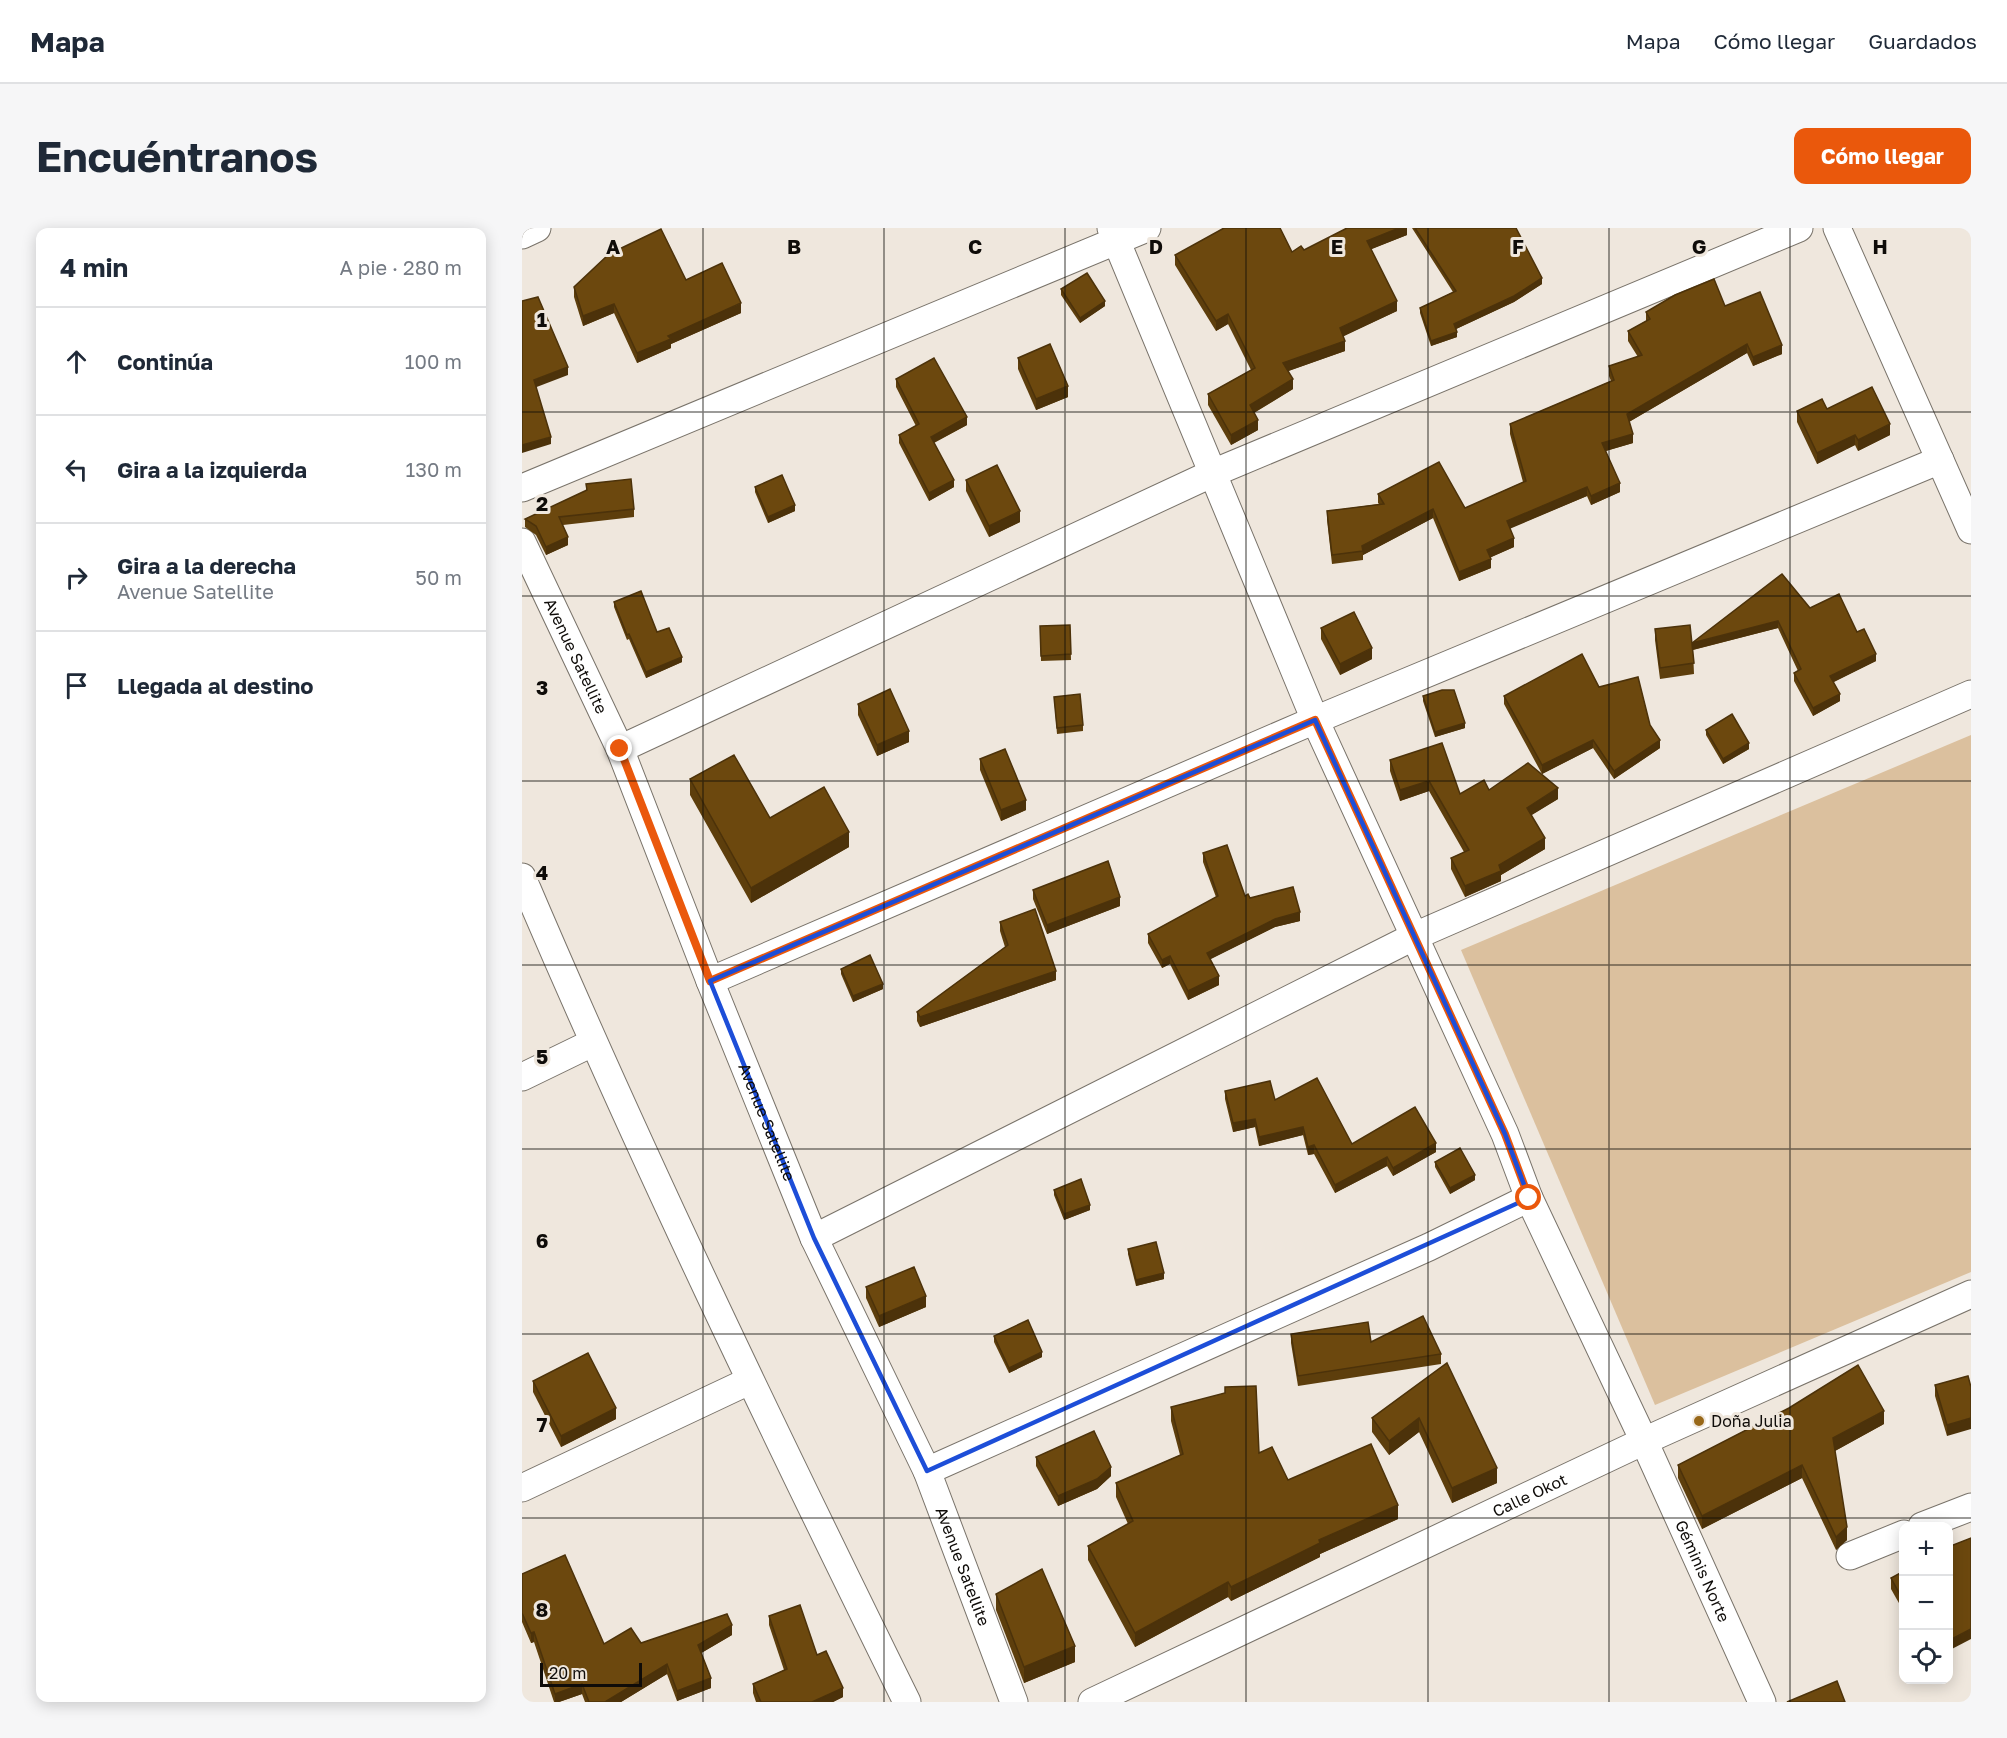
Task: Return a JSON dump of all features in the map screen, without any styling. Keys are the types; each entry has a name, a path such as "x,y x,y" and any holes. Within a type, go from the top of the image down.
{"street":[{"path":"522,235 537,228"},
{"path":"522,488 1114,236 1147,228"},
{"path":"620,749 1213,473 1798,228"},
{"path":"1837,228 1971,530"},
{"name":"Géminis Norte","path":"1114,236 1315,720 1505,1134 1529,1198 1644,1441 1762,1702"},
{"path":"710,981 1315,720 1940,460"},
{"name":"Avenue Satellite","path":"522,542 620,749 710,981 814,1238 927,1471 1014,1702"},
{"path":"814,1238 1415,936 1971,694"},
{"path":"522,877 592,1043 749,1381 907,1702"},
{"path":"522,1077 592,1043"},
{"path":"927,1471 1429,1247 1529,1198"},
{"name":"Calle Okot","path":"1092,1702 1644,1441 1971,1294"},
{"path":"522,1488 749,1381"},
{"path":"1934,1522 1971,1506"},
{"path":"1850,1556 1899,1536"}],"highlighted area":[{"path":"1315,720 1505,1134 1529,1198 927,1471 814,1238 710,981"}],"shaded area":[{"path":"1971,735 1971,1272 1655,1405 1461,950"}],"building":[{"path":"1224,228 1280,228 1292,252 1301,246 1304,250 1347,228 1399,228 1367,241 1397,301 1340,328 1345,341 1283,363 1293,379 1250,405 1258,420 1231,435 1208,394 1255,368 1228,314 1216,321 1175,255"},
{"path":"1415,228 1516,228 1542,278 1514,296 1454,324 1457,332 1431,341 1420,308 1456,291"},
{"path":"661,229 686,280 722,263 741,303 668,336 671,339 637,353 614,304 583,316 574,287 609,254"},
{"path":"1087,273 1105,301 1080,318 1061,289"},
{"path":"1714,279 1725,306 1760,292 1782,345 1753,357 1747,344 1627,414 1633,434 1602,443 1620,483 1591,496 1587,487 1507,521 1514,538 1487,550 1491,559 1459,572 1433,509 1362,546 1363,551 1332,555 1327,511 1384,504 1378,494 1439,462 1465,508 1526,481 1510,424 1614,380 1609,366 1642,355 1628,331 1650,319 1646,312 1675,295"},
{"path":"538,297 568,367 534,380 551,437 522,445 522,301"},
{"path":"1050,344 1068,386 1036,399 1018,358"},
{"path":"934,358 967,417 931,437 954,480 929,493 899,435 919,424 896,379"},
{"path":"1872,387 1890,424 1858,440 1855,435 1817,453 1797,411 1822,399 1827,409"},
{"path":"997,465 1020,511 989,526 966,480"},
{"path":"782,475 795,505 768,517 755,487"},
{"path":"631,479 634,509 559,517 568,537 546,547 536,526 525,519 587,490 586,484"},
{"path":"1782,574 1810,608 1839,594 1857,632 1864,629 1876,654 1830,676 1840,694 1813,708 1794,673 1801,669 1778,621 1692,643"},
{"path":"641,591 657,632 669,628 682,657 646,672 629,634 627,635 614,602"},
{"path":"1354,612 1372,648 1340,664 1321,628"},
{"path":"1070,625 1071,654 1041,656 1040,626"},
{"path":"1690,625 1694,663 1660,668 1655,629"},
{"path":"1582,654 1599,687 1638,677 1650,725 1660,740 1614,771 1593,740 1542,765 1504,696"},
{"path":"890,689 909,731 877,745 858,704"},
{"path":"1442,690 1454,690 1465,723 1435,732 1423,696"},
{"path":"1080,694 1083,725 1057,728 1054,697"},
{"path":"1732,714 1749,743 1723,759 1706,730"},
{"path":"1442,743 1460,794 1484,780 1489,790 1528,763 1558,788 1527,808 1545,838 1499,865 1501,871 1465,886 1451,858 1469,850 1429,781 1400,790 1390,760"},
{"path":"1005,749 1026,800 1001,810 980,759"},
{"path":"734,755 770,818 824,787 849,832 751,888 690,779"},
{"path":"1227,845 1245,896 1248,894 1250,898 1293,887 1300,912 1275,919 1207,953 1219,976 1188,991 1170,956 1162,960 1148,934 1218,896 1203,853"},
{"path":"1108,861 1120,897 1047,925 1033,890"},
{"path":"1035,909 1056,971 920,1017 917,1012 1008,945 1000,922"},
{"path":"870,955 883,984 853,996 841,969"},
{"path":"1317,1078 1352,1144 1415,1107 1436,1143 1393,1168 1387,1157 1335,1185 1314,1145 1308,1147 1303,1127 1259,1137 1255,1119 1233,1123 1225,1091 1270,1081 1275,1100"},
{"path":"1460,1148 1475,1175 1450,1188 1435,1162"},
{"path":"1081,1179 1090,1205 1064,1214 1054,1190"},
{"path":"1156,1242 1164,1273 1136,1280 1128,1249"},
{"path":"914,1267 926,1296 879,1316 866,1287"},
{"path":"1423,1316 1441,1354 1298,1376 1291,1334 1368,1322 1371,1342"},
{"path":"1028,1320 1042,1352 1009,1368 994,1336"},
{"path":"588,1353 616,1408 561,1436 533,1381"},
{"path":"1447,1363 1497,1468 1452,1488 1419,1418 1389,1441 1372,1418"},
{"path":"1858,1365 1884,1411 1833,1438 1847,1527 1836,1537 1802,1465 1702,1516 1678,1465 1789,1408"},
{"path":"1968,1376 1971,1387 1971,1418 1947,1425 1935,1385"},
{"path":"1256,1386 1259,1453 1272,1447 1288,1480 1371,1444 1398,1505 1319,1540 1320,1543 1231,1587 1228,1582 1135,1633 1088,1546 1133,1521 1116,1483 1183,1454 1171,1407 1225,1393 1225,1387"},
{"path":"1094,1431 1111,1467 1097,1479 1058,1496 1036,1457"},
{"path":"1971,1538 1971,1629 1953,1638 1953,1576 1953,1545"},
{"path":"565,1555 604,1644 631,1628 641,1643 727,1614 732,1625 698,1645 711,1678 677,1691 667,1664 605,1702 589,1702 582,1684 555,1694 534,1632 531,1633 522,1613 522,1574"},
{"path":"1042,1569 1075,1646 1024,1667 996,1594"},
{"path":"1899,1574 1899,1593 1891,1578"},
{"path":"800,1605 817,1655 826,1651 843,1688 812,1702 761,1702 753,1684 787,1669 769,1616"},
{"path":"1837,1681 1845,1702 1787,1702"}],"place":[{"name":"Doña Julia","path":"1699,1421"}],"route":[{"path":"620,749 710,981 1315,720 1505,1134 1529,1198"}]}
